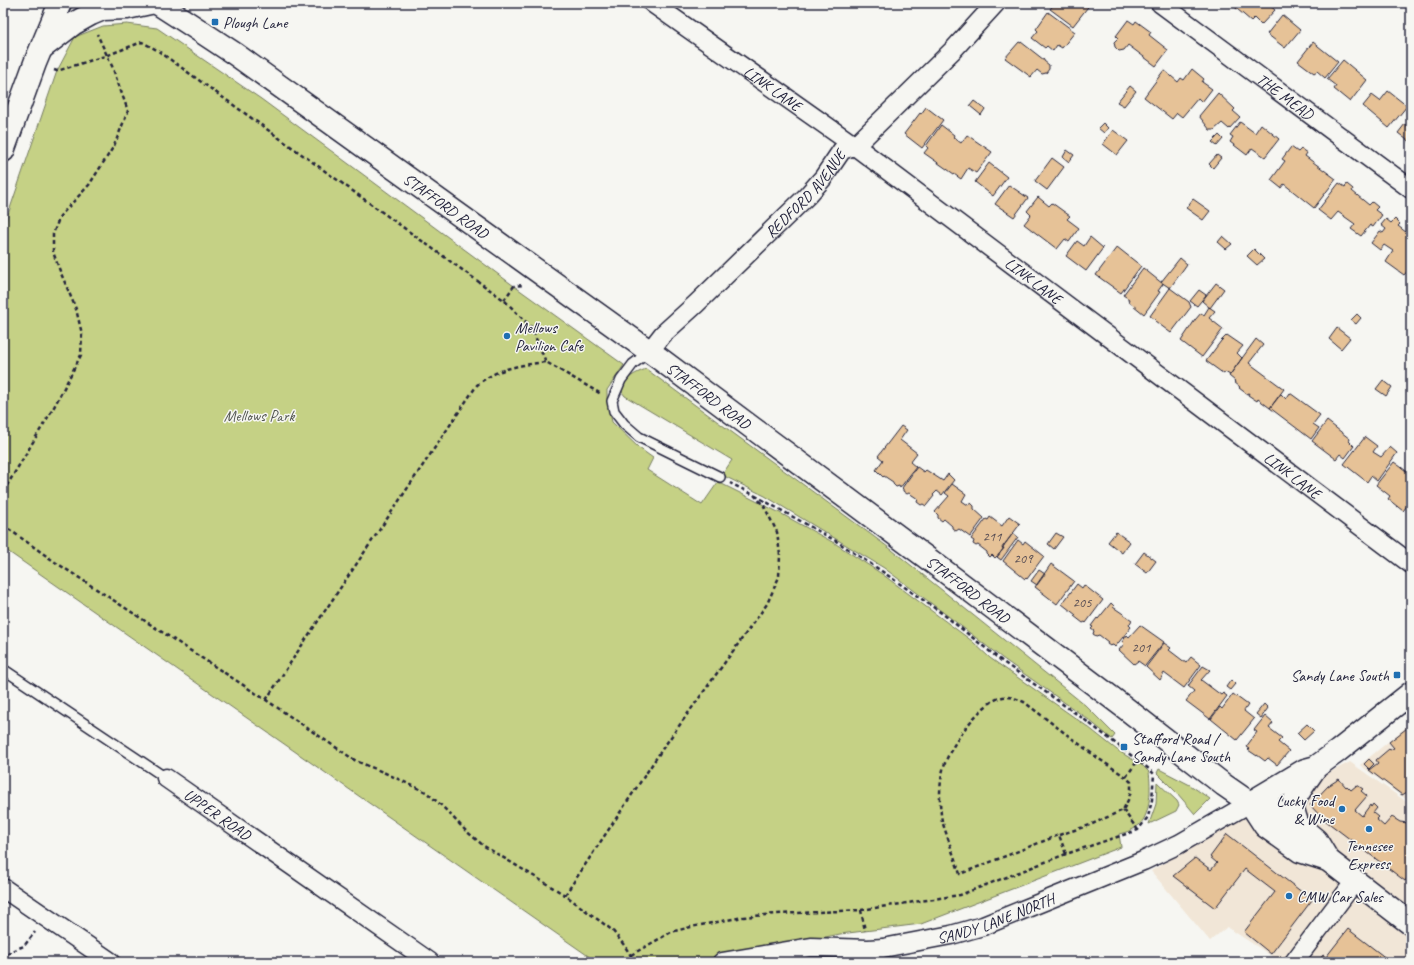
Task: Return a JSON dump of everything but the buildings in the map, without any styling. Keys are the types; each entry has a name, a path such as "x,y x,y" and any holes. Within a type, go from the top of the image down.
{"main road":[{"path":"3,151 38,55 60,3"},
{"path":"38,55 73,24 91,14 103,9 127,8 150,3"},
{"name":"STAFFORD ROAD","path":"157,3 235,54 649,352 935,564 1224,785 1250,803 1265,826 1300,851 1328,860 1411,924"},
{"path":"1250,803 1305,770 1316,767 1411,693"},
{"path":"1298,825 1293,807 1294,800 1316,767"},
{"name":"STAFFORD ROAD","path":"1250,803 1272,807 1298,825 1316,840 1328,860"}],"street":[{"name":"LINK LANE","path":"652,3 855,146 1411,564"},
{"name":"REDFORD AVENUE","path":"649,352 663,334 702,299 807,196 823,178 842,150 855,146 953,50 996,3"},
{"name":"THE MEAD","path":"1160,3 1411,189"},
{"name":"UPPER ROAD","path":"166,778 430,962"},
{"name":"SANDY LANE NORTH","path":"722,962 811,947 842,955 868,949 884,948 951,935 989,924 1143,861 1171,848 1250,803"},
{"path":"1294,962 1355,881"},
{"path":"3,888 47,916 111,962"}],"lane":[{"path":"649,352 633,364 621,380 612,401 614,411 624,424 639,437 720,477"},
{"name":"UPPER ROAD","path":"3,669 166,778"}],"path":[{"path":"3,492 54,407 82,355 82,334 76,309 53,252 52,234 60,216 89,185 114,146 128,111 108,55 94,29 91,14"},
{"path":"38,55 57,71 108,55 142,42 157,50 504,300 532,327 546,362"},
{"path":"266,700 477,385 487,377 505,370 521,365 546,362 612,401"},
{"path":"631,954 670,932 698,926 777,914 861,910 960,895 1066,854 1138,830 1148,817 1152,800 1154,774 1085,720 1003,662 943,614 880,570 836,541 720,477"},
{"path":"565,894 663,748 767,604 780,577 780,555 777,532 764,506 754,495"},
{"path":"3,525 54,562 266,700 356,761 426,792 466,831 484,846 565,894 612,930 636,962"},
{"path":"1002,697 1012,697 1024,702 1099,760 1126,777 1131,782 1131,791 1123,810 1090,825 1059,835 960,874 942,821 940,802 944,766 948,756 973,717 993,702 1002,697"},
{"path":"1126,777 1138,760"},
{"path":"1123,810 1138,830"},
{"path":"1059,835 1066,854"},
{"path":"3,960 11,951 24,946 47,916"}],"shaded area":[{"path":"1411,723 1411,803 1360,765"},
{"path":"1350,762 1411,805 1411,962 1281,962 1227,927 1210,941 1151,871 1230,823"}],"green space":[{"name":"Mellows Park","path":"127,24 157,28 261,99 514,286 624,365 607,390 607,399 612,422 639,448 653,458 647,470 702,505 718,482 780,513 836,544 882,574 972,641 990,658 1088,727 1117,750 1143,766 1149,772 1150,784 1148,806 1144,819 1138,826 1128,832 1119,834 1121,847 921,924 840,934 704,962 597,962 3,548 3,229 57,71 75,37 103,26"},
{"path":"646,369 892,550 1085,705 1115,735 1112,739 1089,720 1002,658 884,568 765,496 722,475 732,460 625,396 622,392 624,383 630,377"},
{"path":"1159,769 1190,785 1210,799 1195,814 1157,773"},
{"path":"1157,782 1177,801 1179,805 1176,811 1149,824 1156,804"}],"place":[{"name":"Plough Lane","path":"215,22"},
{"name":"Mellows Pavilion Cafe","path":"507,336"},
{"name":"Sandy Lane South","path":"1397,675"},
{"name":"Stafford Road / Sandy Lane South","path":"1124,747"},
{"name":"Lucky Food & Wine","path":"1342,809"},
{"name":"Tennesee Express","path":"1369,829"},
{"name":"CMW Car Sales","path":"1289,896"}]}
